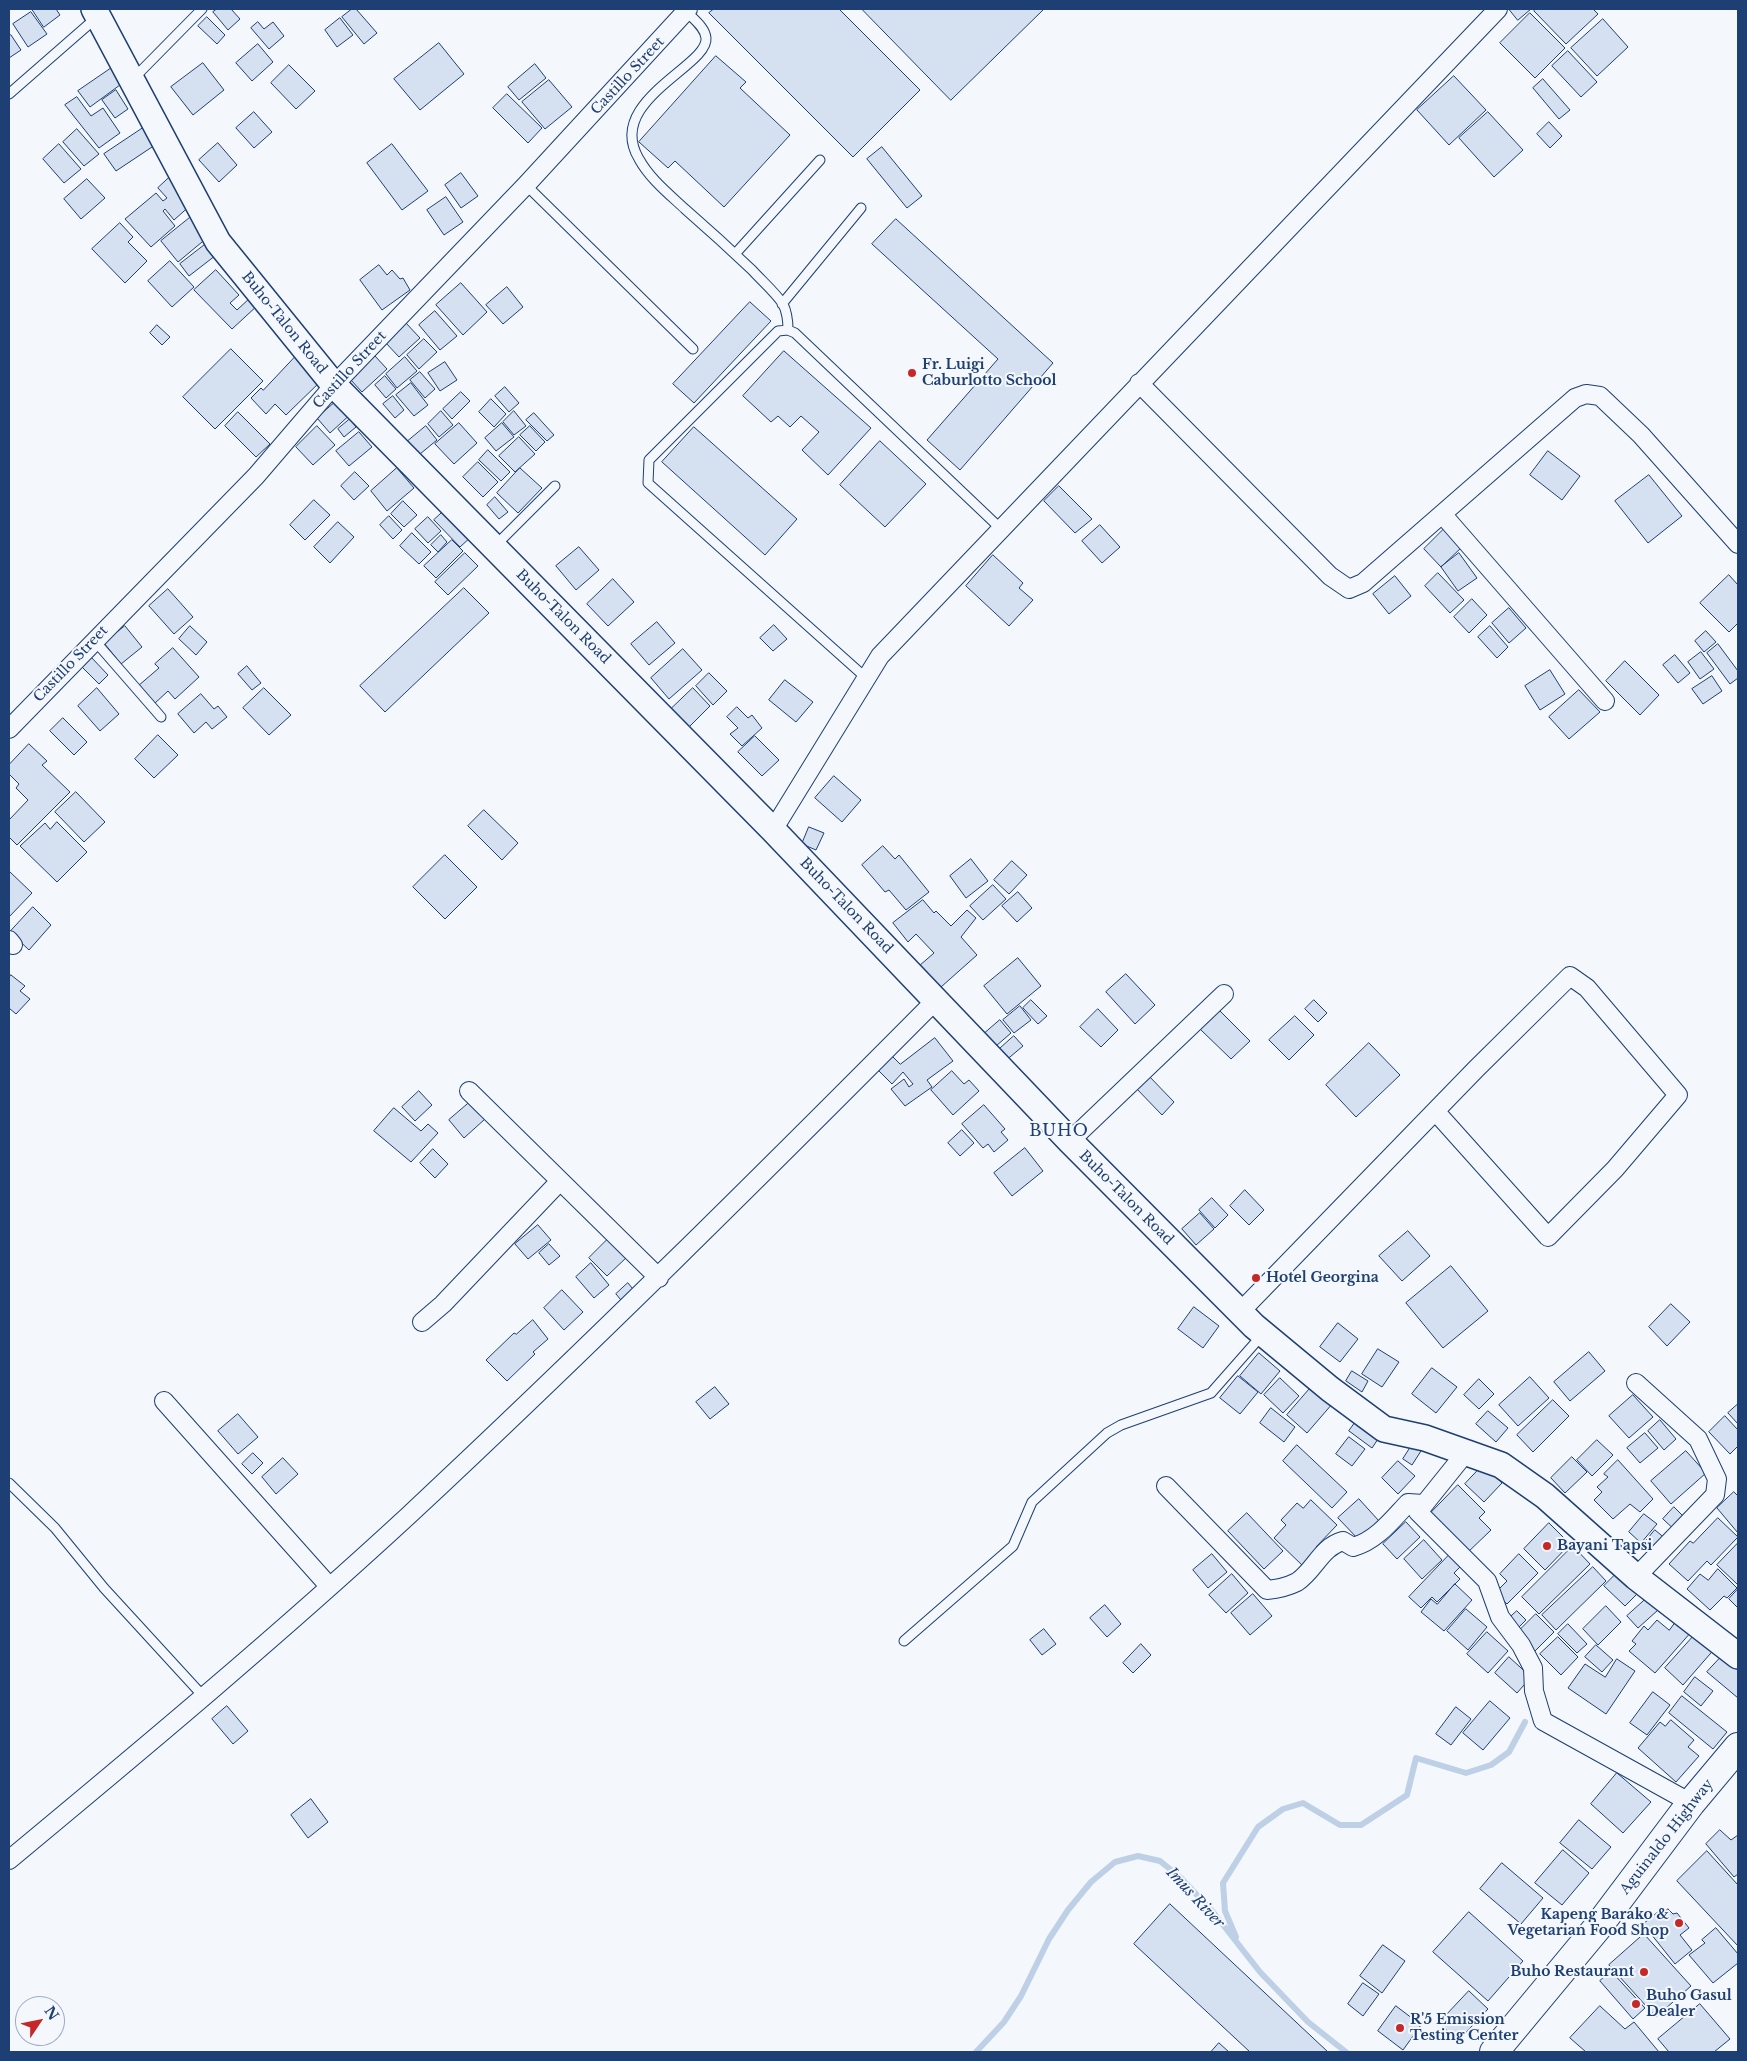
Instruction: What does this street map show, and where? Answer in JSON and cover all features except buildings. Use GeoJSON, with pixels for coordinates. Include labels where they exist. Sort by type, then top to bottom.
{"type":"FeatureCollection","features":[{"type":"Feature","properties":{"kind":"main road","name":"Aguinaldo Highway"},"geometry":{"type":"LineString","coordinates":[[1494,2052],[1597,1928],[1691,1803],[1738,1746]]}},
{"type":"Feature","properties":{"kind":"main road","name":"Aguinaldo Highway"},"geometry":{"type":"LineString","coordinates":[[1597,1928],[1705,1815],[1738,1776]]}},
{"type":"Feature","properties":{"kind":"street"},"geometry":{"type":"LineString","coordinates":[[773,830],[865,677],[880,656],[1498,9]]}},
{"type":"Feature","properties":{"kind":"street","name":"Castillo Street"},"geometry":{"type":"LineString","coordinates":[[9,729],[256,476],[334,385],[526,185],[687,10]]}},
{"type":"Feature","properties":{"kind":"street","name":"Buho-Talon Road"},"geometry":{"type":"LineString","coordinates":[[96,12],[218,242],[334,385],[773,830],[1070,1141],[1240,1312],[1263,1334],[1330,1390],[1384,1429],[1425,1438],[1467,1451],[1501,1465],[1545,1496],[1636,1577],[1738,1656]]}},
{"type":"Feature","properties":{"kind":"street"},"geometry":{"type":"LineString","coordinates":[[1139,383],[1330,576],[1349,589],[1363,583],[1575,398],[1586,394],[1600,396],[1641,434],[1738,544]]}},
{"type":"Feature","properties":{"kind":"street"},"geometry":{"type":"LineString","coordinates":[[1443,515],[1606,701]]}},
{"type":"Feature","properties":{"kind":"street"},"geometry":{"type":"LineString","coordinates":[[1240,1312],[1436,1112],[1570,976],[1587,988],[1678,1095],[1615,1169],[1548,1237],[1436,1112]]}},
{"type":"Feature","properties":{"kind":"street"},"geometry":{"type":"LineString","coordinates":[[1070,1141],[1224,994]]}},
{"type":"Feature","properties":{"kind":"street"},"geometry":{"type":"LineString","coordinates":[[9,1860],[204,1696],[413,1511],[659,1278],[935,1001]]}},
{"type":"Feature","properties":{"kind":"street"},"geometry":{"type":"LineString","coordinates":[[469,1091],[659,1278]]}},
{"type":"Feature","properties":{"kind":"street"},"geometry":{"type":"LineString","coordinates":[[422,1322],[444,1304],[560,1181]]}},
{"type":"Feature","properties":{"kind":"street"},"geometry":{"type":"LineString","coordinates":[[1636,1383],[1698,1439],[1717,1479],[1715,1495],[1636,1577]]}},
{"type":"Feature","properties":{"kind":"street"},"geometry":{"type":"LineString","coordinates":[[164,1401],[329,1586]]}},
{"type":"Feature","properties":{"kind":"street"},"geometry":{"type":"LineString","coordinates":[[1467,1451],[1418,1512],[1487,1581],[1500,1617],[1521,1644],[1533,1668],[1534,1691],[1543,1721],[1691,1803]]}},
{"type":"Feature","properties":{"kind":"street"},"geometry":{"type":"LineString","coordinates":[[1166,1486],[1267,1590],[1283,1588],[1299,1581],[1332,1544],[1343,1541],[1353,1547],[1364,1544],[1380,1532],[1408,1503],[1424,1504]]}},
{"type":"Feature","properties":{"kind":"lane"},"geometry":{"type":"LineString","coordinates":[[132,80],[202,9]]}},
{"type":"Feature","properties":{"kind":"lane"},"geometry":{"type":"LineString","coordinates":[[687,10],[701,26],[706,36],[706,44],[697,56],[669,78],[642,108],[634,120],[631,136],[638,158],[657,182],[735,254],[782,304],[788,316],[788,330]]}},
{"type":"Feature","properties":{"kind":"lane"},"geometry":{"type":"LineString","coordinates":[[9,94],[96,12]]}},
{"type":"Feature","properties":{"kind":"lane"},"geometry":{"type":"LineString","coordinates":[[735,254],[820,160]]}},
{"type":"Feature","properties":{"kind":"lane"},"geometry":{"type":"LineString","coordinates":[[526,185],[694,349]]}},
{"type":"Feature","properties":{"kind":"lane"},"geometry":{"type":"LineString","coordinates":[[782,304],[861,208]]}},
{"type":"Feature","properties":{"kind":"lane"},"geometry":{"type":"LineString","coordinates":[[865,677],[648,483],[649,460],[778,331],[788,330],[795,332],[1001,530]]}},
{"type":"Feature","properties":{"kind":"lane"},"geometry":{"type":"LineString","coordinates":[[494,547],[555,486]]}},
{"type":"Feature","properties":{"kind":"lane"},"geometry":{"type":"LineString","coordinates":[[94,640],[161,717]]}},
{"type":"Feature","properties":{"kind":"lane"},"geometry":{"type":"LineString","coordinates":[[904,1641],[1013,1546],[1032,1502],[1107,1433],[1121,1425],[1211,1392],[1263,1334]]}},
{"type":"Feature","properties":{"kind":"lane"},"geometry":{"type":"LineString","coordinates":[[9,1483],[55,1528],[104,1588],[204,1696]]}},
{"type":"Feature","properties":{"kind":"waterway"},"geometry":{"type":"LineString","coordinates":[[1236,1937],[1225,1911],[1223,1883],[1258,1827],[1283,1809],[1303,1803],[1340,1825],[1361,1825],[1407,1795],[1416,1758],[1466,1773],[1491,1765],[1509,1752],[1525,1722]]}},
{"type":"Feature","properties":{"kind":"waterway","name":"Imus River"},"geometry":{"type":"LineString","coordinates":[[976,2052],[1004,2022],[1021,1996],[1049,1939],[1068,1910],[1091,1882],[1115,1862],[1138,1856],[1160,1861],[1181,1878],[1213,1912],[1260,1972],[1308,2022],[1346,2052]]}},
{"type":"Feature","properties":{"kind":"place","name":"Fr. Luigi Caburlotto School"},"geometry":{"type":"Point","coordinates":[912,373]}},
{"type":"Feature","properties":{"kind":"place","name":"Hotel Georgina"},"geometry":{"type":"Point","coordinates":[1256,1278]}},
{"type":"Feature","properties":{"kind":"place","name":"Bayani Tapsi"},"geometry":{"type":"Point","coordinates":[1547,1546]}},
{"type":"Feature","properties":{"kind":"place","name":"Kapeng Barako & Vegetarian Food Shop"},"geometry":{"type":"Point","coordinates":[1679,1923]}},
{"type":"Feature","properties":{"kind":"place","name":"Buho Restaurant"},"geometry":{"type":"Point","coordinates":[1644,1972]}},
{"type":"Feature","properties":{"kind":"place","name":"Buho Gasul Dealer"},"geometry":{"type":"Point","coordinates":[1636,2004]}},
{"type":"Feature","properties":{"kind":"place","name":"R'5 Emission Testing Center"},"geometry":{"type":"Point","coordinates":[1400,2028]}},
{"type":"Feature","properties":{"kind":"district","name":"BUHO"},"geometry":{"type":"Point","coordinates":[1059,1131]}}]}
